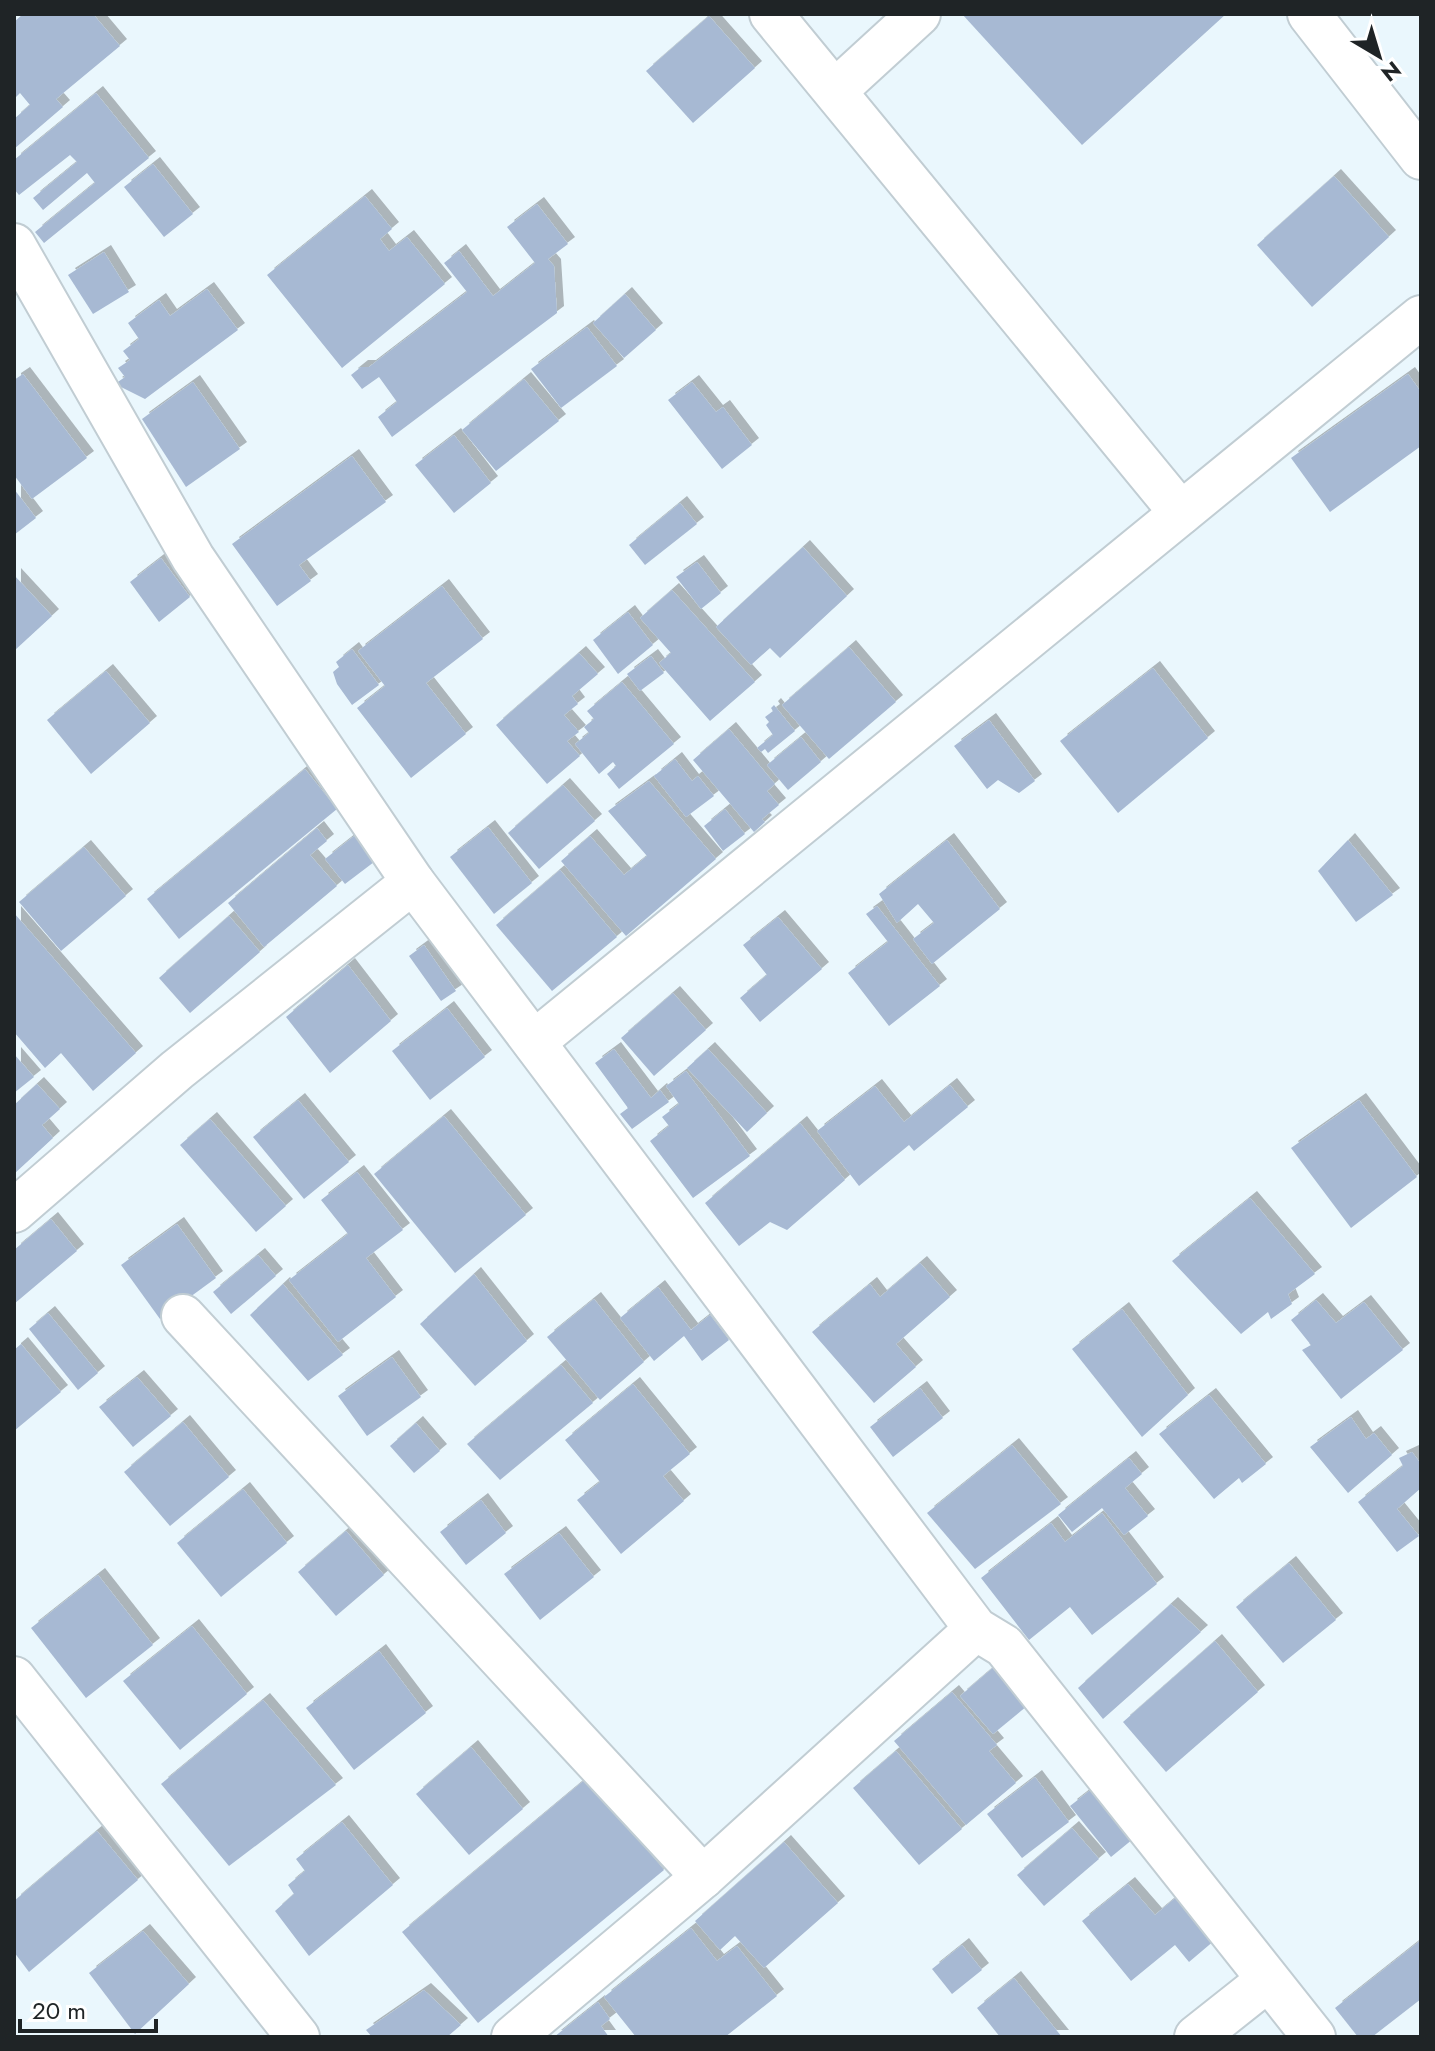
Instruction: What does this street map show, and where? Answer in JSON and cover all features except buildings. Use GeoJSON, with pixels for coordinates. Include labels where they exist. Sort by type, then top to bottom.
{"type":"FeatureCollection","features":[{"type":"Feature","properties":{"kind":"street"},"geometry":{"type":"LineString","coordinates":[[771,14],[1181,513]]}},
{"type":"Feature","properties":{"kind":"street"},"geometry":{"type":"LineString","coordinates":[[835,91],[919,14]]}},
{"type":"Feature","properties":{"kind":"street"},"geometry":{"type":"LineString","coordinates":[[1309,14],[1421,158]]}},
{"type":"Feature","properties":{"kind":"street"},"geometry":{"type":"LineString","coordinates":[[14,245],[193,558],[413,882],[976,1629],[1004,1646],[1314,2037]]}},
{"type":"Feature","properties":{"kind":"street"},"geometry":{"type":"LineString","coordinates":[[534,1042],[1421,317]]}},
{"type":"Feature","properties":{"kind":"street"},"geometry":{"type":"LineString","coordinates":[[14,1211],[177,1070],[413,882]]}},
{"type":"Feature","properties":{"kind":"street"},"geometry":{"type":"LineString","coordinates":[[183,1316],[703,1877]]}},
{"type":"Feature","properties":{"kind":"street"},"geometry":{"type":"LineString","coordinates":[[513,2037],[703,1877],[976,1629]]}},
{"type":"Feature","properties":{"kind":"street"},"geometry":{"type":"LineString","coordinates":[[14,1678],[298,2037]]}},
{"type":"Feature","properties":{"kind":"street"},"geometry":{"type":"LineString","coordinates":[[1196,2037],[1268,1980]]}}]}
